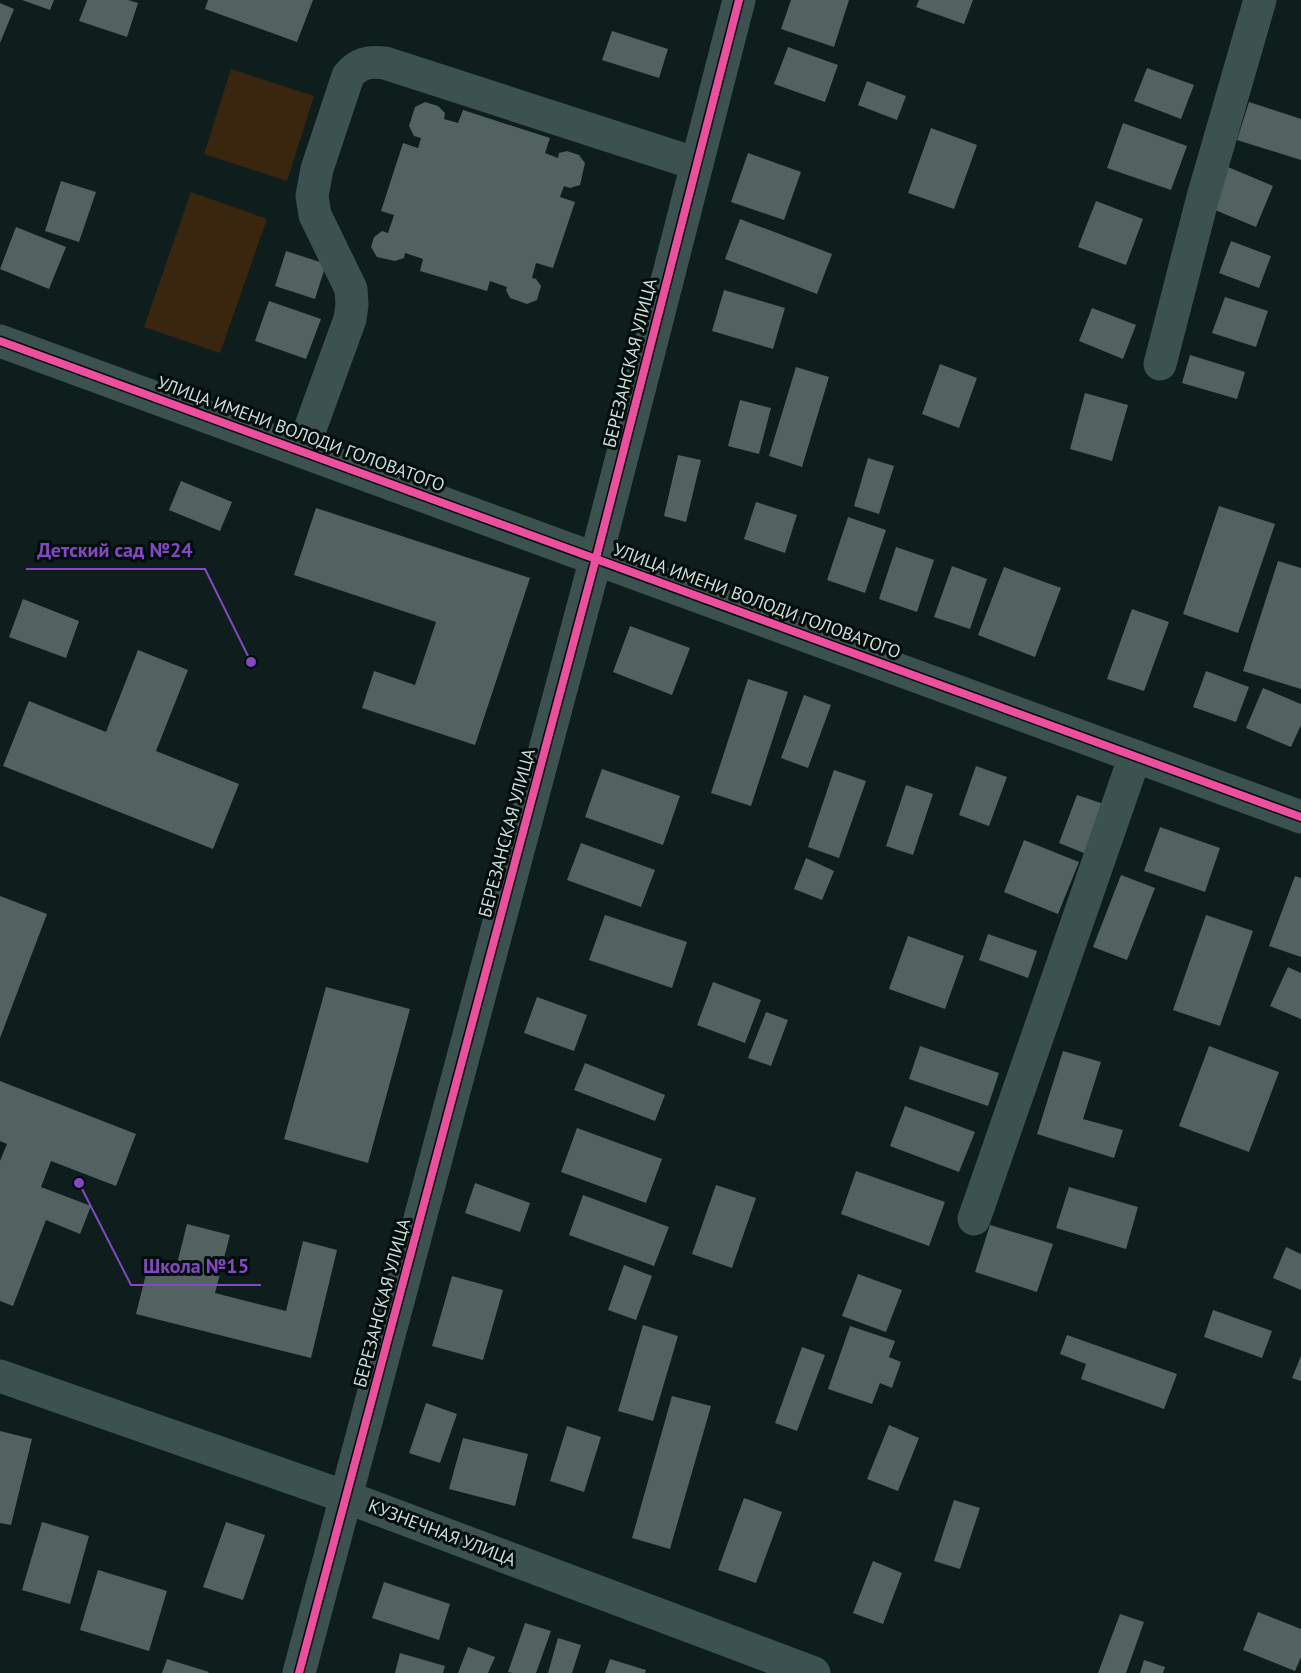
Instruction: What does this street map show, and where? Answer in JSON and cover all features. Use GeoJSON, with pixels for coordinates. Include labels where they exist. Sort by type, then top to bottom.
{"type":"FeatureCollection","features":[{"type":"Feature","properties":{"kind":"street","name":"БЕРЕЗАНСКАЯ УЛИЦА"},"geometry":{"type":"LineString","coordinates":[[299,1673],[596,558],[739,0]]}},
{"type":"Feature","properties":{"kind":"street"},"geometry":{"type":"LineString","coordinates":[[1160,364],[1203,197],[1260,0]]}},
{"type":"Feature","properties":{"kind":"street"},"geometry":{"type":"LineString","coordinates":[[302,451],[350,320],[352,305],[351,289],[315,215],[312,196],[320,159],[348,76],[362,63],[385,63],[697,164]]}},
{"type":"Feature","properties":{"kind":"street","name":"УЛИЦА ИМЕНИ ВОЛОДИ ГОЛОВАТОГО"},"geometry":{"type":"LineString","coordinates":[[0,341],[1301,818]]}},
{"type":"Feature","properties":{"kind":"street"},"geometry":{"type":"LineString","coordinates":[[974,1219],[1135,756]]}},
{"type":"Feature","properties":{"kind":"street","name":"КУЗНЕЧНАЯ УЛИЦА"},"geometry":{"type":"LineString","coordinates":[[0,1376],[346,1497],[814,1673]]}},
{"type":"Feature","properties":{"kind":"shaded area"},"geometry":{"type":"Polygon","coordinates":[[[231,69],[314,96],[287,181],[204,154],[231,69]]]}},
{"type":"Feature","properties":{"kind":"shaded area"},"geometry":{"type":"Polygon","coordinates":[[[191,192],[267,219],[220,353],[144,327],[191,192]]]}},
{"type":"Feature","properties":{"kind":"building"},"geometry":{"type":"Polygon","coordinates":[[[22,0],[54,0],[50,10],[22,0]]]}},
{"type":"Feature","properties":{"kind":"building"},"geometry":{"type":"Polygon","coordinates":[[[87,0],[128,0],[138,3],[127,37],[79,21],[87,0]]]}},
{"type":"Feature","properties":{"kind":"building"},"geometry":{"type":"Polygon","coordinates":[[[208,0],[313,0],[297,42],[205,9],[208,0]]]}},
{"type":"Feature","properties":{"kind":"building"},"geometry":{"type":"Polygon","coordinates":[[[791,0],[849,0],[834,47],[781,29],[791,0]]]}},
{"type":"Feature","properties":{"kind":"building"},"geometry":{"type":"Polygon","coordinates":[[[919,0],[973,0],[964,24],[916,7],[919,0]]]}},
{"type":"Feature","properties":{"kind":"building"},"geometry":{"type":"Polygon","coordinates":[[[0,3],[14,9],[0,43],[0,3]]]}},
{"type":"Feature","properties":{"kind":"building"},"geometry":{"type":"Polygon","coordinates":[[[612,31],[668,49],[659,78],[602,60],[612,31]]]}},
{"type":"Feature","properties":{"kind":"building"},"geometry":{"type":"Polygon","coordinates":[[[788,47],[838,65],[825,102],[774,84],[788,47]]]}},
{"type":"Feature","properties":{"kind":"building"},"geometry":{"type":"Polygon","coordinates":[[[1147,68],[1194,85],[1181,119],[1134,101],[1147,68]]]}},
{"type":"Feature","properties":{"kind":"building"},"geometry":{"type":"Polygon","coordinates":[[[867,81],[906,96],[897,120],[858,105],[867,81]]]}},
{"type":"Feature","properties":{"kind":"building"},"geometry":{"type":"Polygon","coordinates":[[[425,102],[438,106],[445,113],[444,119],[458,123],[463,110],[550,138],[545,153],[558,158],[559,153],[567,151],[579,155],[585,163],[580,185],[570,188],[564,186],[560,197],[575,202],[553,268],[536,263],[532,278],[536,279],[541,286],[537,300],[527,304],[510,298],[507,287],[490,281],[487,291],[420,271],[423,259],[405,253],[404,258],[395,261],[377,257],[371,247],[374,237],[382,231],[388,233],[394,215],[381,211],[403,143],[418,148],[421,138],[414,136],[409,126],[415,107],[425,102]]]}},
{"type":"Feature","properties":{"kind":"building"},"geometry":{"type":"Polygon","coordinates":[[[1249,102],[1301,119],[1301,160],[1237,140],[1249,102]]]}},
{"type":"Feature","properties":{"kind":"building"},"geometry":{"type":"Polygon","coordinates":[[[1123,123],[1187,146],[1171,190],[1107,168],[1123,123]]]}},
{"type":"Feature","properties":{"kind":"building"},"geometry":{"type":"Polygon","coordinates":[[[931,128],[977,145],[954,209],[908,193],[931,128]]]}},
{"type":"Feature","properties":{"kind":"building"},"geometry":{"type":"Polygon","coordinates":[[[748,153],[801,172],[784,220],[731,202],[748,153]]]}},
{"type":"Feature","properties":{"kind":"building"},"geometry":{"type":"Polygon","coordinates":[[[1228,167],[1273,186],[1256,227],[1210,208],[1228,167]]]}},
{"type":"Feature","properties":{"kind":"building"},"geometry":{"type":"Polygon","coordinates":[[[61,181],[96,192],[79,242],[45,231],[61,181]]]}},
{"type":"Feature","properties":{"kind":"building"},"geometry":{"type":"Polygon","coordinates":[[[1096,201],[1143,219],[1126,265],[1078,247],[1096,201]]]}},
{"type":"Feature","properties":{"kind":"building"},"geometry":{"type":"Polygon","coordinates":[[[740,219],[832,254],[817,294],[725,259],[740,219]]]}},
{"type":"Feature","properties":{"kind":"building"},"geometry":{"type":"Polygon","coordinates":[[[16,227],[66,247],[49,289],[0,269],[16,227]]]}},
{"type":"Feature","properties":{"kind":"building"},"geometry":{"type":"Polygon","coordinates":[[[1231,241],[1271,256],[1259,288],[1219,273],[1231,241]]]}},
{"type":"Feature","properties":{"kind":"building"},"geometry":{"type":"Polygon","coordinates":[[[286,251],[326,264],[315,299],[275,286],[286,251]]]}},
{"type":"Feature","properties":{"kind":"building"},"geometry":{"type":"Polygon","coordinates":[[[724,290],[785,308],[773,349],[712,331],[724,290]]]}},
{"type":"Feature","properties":{"kind":"building"},"geometry":{"type":"Polygon","coordinates":[[[1225,297],[1268,311],[1256,347],[1212,333],[1225,297]]]}},
{"type":"Feature","properties":{"kind":"building"},"geometry":{"type":"Polygon","coordinates":[[[269,301],[321,319],[306,359],[255,341],[269,301]]]}},
{"type":"Feature","properties":{"kind":"building"},"geometry":{"type":"Polygon","coordinates":[[[1092,308],[1136,325],[1123,359],[1079,341],[1092,308]]]}},
{"type":"Feature","properties":{"kind":"building"},"geometry":{"type":"Polygon","coordinates":[[[1190,355],[1245,372],[1237,399],[1182,383],[1190,355]]]}},
{"type":"Feature","properties":{"kind":"building"},"geometry":{"type":"Polygon","coordinates":[[[940,364],[977,378],[959,428],[922,414],[940,364]]]}},
{"type":"Feature","properties":{"kind":"building"},"geometry":{"type":"Polygon","coordinates":[[[796,367],[829,377],[802,467],[769,456],[796,367]]]}},
{"type":"Feature","properties":{"kind":"building"},"geometry":{"type":"Polygon","coordinates":[[[1085,393],[1128,405],[1112,461],[1070,449],[1085,393]]]}},
{"type":"Feature","properties":{"kind":"building"},"geometry":{"type":"Polygon","coordinates":[[[740,400],[771,408],[759,454],[728,446],[740,400]]]}},
{"type":"Feature","properties":{"kind":"building"},"geometry":{"type":"Polygon","coordinates":[[[678,455],[701,460],[686,522],[664,516],[678,455]]]}},
{"type":"Feature","properties":{"kind":"building"},"geometry":{"type":"Polygon","coordinates":[[[868,458],[894,466],[879,514],[854,506],[868,458]]]}},
{"type":"Feature","properties":{"kind":"building"},"geometry":{"type":"Polygon","coordinates":[[[181,481],[232,502],[220,531],[169,510],[181,481]]]}},
{"type":"Feature","properties":{"kind":"building"},"geometry":{"type":"Polygon","coordinates":[[[756,502],[797,515],[785,553],[744,539],[756,502]]]}},
{"type":"Feature","properties":{"kind":"building"},"geometry":{"type":"Polygon","coordinates":[[[1219,506],[1275,524],[1238,633],[1183,614],[1219,506]]]}},
{"type":"Feature","properties":{"kind":"building"},"geometry":{"type":"Polygon","coordinates":[[[316,508],[530,578],[475,745],[362,708],[374,671],[415,685],[436,622],[294,575],[316,508]]]}},
{"type":"Feature","properties":{"kind":"building"},"geometry":{"type":"Polygon","coordinates":[[[848,517],[886,530],[865,593],[827,580],[848,517]]]}},
{"type":"Feature","properties":{"kind":"building"},"geometry":{"type":"Polygon","coordinates":[[[896,547],[934,560],[917,612],[879,599],[896,547]]]}},
{"type":"Feature","properties":{"kind":"building"},"geometry":{"type":"Polygon","coordinates":[[[1278,561],[1301,568],[1301,689],[1243,671],[1278,561]]]}},
{"type":"Feature","properties":{"kind":"building"},"geometry":{"type":"Polygon","coordinates":[[[952,566],[987,579],[970,629],[934,617],[952,566]]]}},
{"type":"Feature","properties":{"kind":"building"},"geometry":{"type":"Polygon","coordinates":[[[1004,567],[1061,588],[1035,657],[978,635],[1004,567]]]}},
{"type":"Feature","properties":{"kind":"building"},"geometry":{"type":"Polygon","coordinates":[[[23,599],[79,621],[66,658],[9,637],[23,599]]]}},
{"type":"Feature","properties":{"kind":"building"},"geometry":{"type":"Polygon","coordinates":[[[1132,609],[1169,622],[1144,691],[1107,679],[1132,609]]]}},
{"type":"Feature","properties":{"kind":"building"},"geometry":{"type":"Polygon","coordinates":[[[630,626],[690,648],[672,695],[613,672],[630,626]]]}},
{"type":"Feature","properties":{"kind":"building"},"geometry":{"type":"Polygon","coordinates":[[[138,650],[188,670],[156,751],[239,784],[213,849],[3,766],[29,701],[106,732],[138,650]]]}},
{"type":"Feature","properties":{"kind":"building"},"geometry":{"type":"Polygon","coordinates":[[[1206,671],[1249,687],[1236,722],[1193,707],[1206,671]]]}},
{"type":"Feature","properties":{"kind":"building"},"geometry":{"type":"Polygon","coordinates":[[[748,679],[788,692],[751,806],[711,793],[748,679]]]}},
{"type":"Feature","properties":{"kind":"building"},"geometry":{"type":"Polygon","coordinates":[[[1263,688],[1301,704],[1301,725],[1291,747],[1246,728],[1263,688]]]}},
{"type":"Feature","properties":{"kind":"building"},"geometry":{"type":"Polygon","coordinates":[[[804,695],[831,705],[808,768],[781,758],[804,695]]]}},
{"type":"Feature","properties":{"kind":"building"},"geometry":{"type":"Polygon","coordinates":[[[976,766],[1007,777],[989,826],[959,815],[976,766]]]}},
{"type":"Feature","properties":{"kind":"building"},"geometry":{"type":"Polygon","coordinates":[[[602,769],[680,796],[663,845],[585,817],[602,769]]]}},
{"type":"Feature","properties":{"kind":"building"},"geometry":{"type":"Polygon","coordinates":[[[834,770],[866,781],[839,858],[808,847],[834,770]]]}},
{"type":"Feature","properties":{"kind":"building"},"geometry":{"type":"Polygon","coordinates":[[[906,785],[933,794],[913,855],[886,846],[906,785]]]}},
{"type":"Feature","properties":{"kind":"building"},"geometry":{"type":"Polygon","coordinates":[[[1077,795],[1107,805],[1089,855],[1059,843],[1077,795]]]}},
{"type":"Feature","properties":{"kind":"building"},"geometry":{"type":"Polygon","coordinates":[[[1160,827],[1220,848],[1205,892],[1144,871],[1160,827]]]}},
{"type":"Feature","properties":{"kind":"building"},"geometry":{"type":"Polygon","coordinates":[[[1024,840],[1079,862],[1058,914],[1004,892],[1024,840]]]}},
{"type":"Feature","properties":{"kind":"building"},"geometry":{"type":"Polygon","coordinates":[[[581,843],[655,870],[641,907],[567,880],[581,843]]]}},
{"type":"Feature","properties":{"kind":"building"},"geometry":{"type":"Polygon","coordinates":[[[806,858],[834,871],[822,900],[794,889],[806,858]]]}},
{"type":"Feature","properties":{"kind":"building"},"geometry":{"type":"Polygon","coordinates":[[[1121,875],[1155,888],[1127,960],[1093,947],[1121,875]]]}},
{"type":"Feature","properties":{"kind":"building"},"geometry":{"type":"Polygon","coordinates":[[[1295,876],[1301,878],[1301,957],[1269,946],[1295,876]]]}},
{"type":"Feature","properties":{"kind":"building"},"geometry":{"type":"Polygon","coordinates":[[[0,896],[47,914],[0,1038],[0,896]]]}},
{"type":"Feature","properties":{"kind":"building"},"geometry":{"type":"Polygon","coordinates":[[[605,915],[687,942],[672,988],[589,960],[605,915]]]}},
{"type":"Feature","properties":{"kind":"building"},"geometry":{"type":"Polygon","coordinates":[[[1206,915],[1253,931],[1220,1026],[1173,1010],[1206,915]]]}},
{"type":"Feature","properties":{"kind":"building"},"geometry":{"type":"Polygon","coordinates":[[[988,934],[1037,951],[1028,978],[979,960],[988,934]]]}},
{"type":"Feature","properties":{"kind":"building"},"geometry":{"type":"Polygon","coordinates":[[[908,936],[964,956],[945,1009],[889,989],[908,936]]]}},
{"type":"Feature","properties":{"kind":"building"},"geometry":{"type":"Polygon","coordinates":[[[1288,967],[1301,973],[1301,1019],[1270,1006],[1288,967]]]}},
{"type":"Feature","properties":{"kind":"building"},"geometry":{"type":"Polygon","coordinates":[[[713,982],[761,1000],[745,1043],[697,1025],[713,982]]]}},
{"type":"Feature","properties":{"kind":"building"},"geometry":{"type":"Polygon","coordinates":[[[326,987],[410,1009],[368,1163],[284,1139],[326,987]]]}},
{"type":"Feature","properties":{"kind":"building"},"geometry":{"type":"Polygon","coordinates":[[[537,997],[587,1015],[574,1051],[524,1033],[537,997]]]}},
{"type":"Feature","properties":{"kind":"building"},"geometry":{"type":"Polygon","coordinates":[[[766,1012],[788,1020],[771,1066],[748,1058],[766,1012]]]}},
{"type":"Feature","properties":{"kind":"building"},"geometry":{"type":"Polygon","coordinates":[[[920,1046],[999,1073],[988,1106],[909,1079],[920,1046]]]}},
{"type":"Feature","properties":{"kind":"building"},"geometry":{"type":"Polygon","coordinates":[[[1209,1046],[1279,1072],[1249,1152],[1179,1126],[1209,1046]]]}},
{"type":"Feature","properties":{"kind":"building"},"geometry":{"type":"Polygon","coordinates":[[[1063,1051],[1101,1062],[1083,1119],[1123,1130],[1114,1158],[1037,1134],[1063,1051]]]}},
{"type":"Feature","properties":{"kind":"building"},"geometry":{"type":"Polygon","coordinates":[[[585,1063],[665,1095],[655,1121],[574,1090],[585,1063]]]}},
{"type":"Feature","properties":{"kind":"building"},"geometry":{"type":"Polygon","coordinates":[[[0,1081],[136,1134],[116,1186],[51,1161],[41,1187],[91,1206],[80,1234],[46,1220],[13,1306],[0,1301],[0,1161],[7,1144],[0,1141],[0,1081]]]}},
{"type":"Feature","properties":{"kind":"building"},"geometry":{"type":"Polygon","coordinates":[[[905,1106],[975,1132],[959,1172],[890,1146],[905,1106]]]}},
{"type":"Feature","properties":{"kind":"building"},"geometry":{"type":"Polygon","coordinates":[[[577,1128],[662,1159],[646,1203],[561,1172],[577,1128]]]}},
{"type":"Feature","properties":{"kind":"building"},"geometry":{"type":"Polygon","coordinates":[[[856,1171],[945,1202],[929,1246],[841,1214],[856,1171]]]}},
{"type":"Feature","properties":{"kind":"building"},"geometry":{"type":"Polygon","coordinates":[[[475,1183],[530,1203],[520,1232],[465,1213],[475,1183]]]}},
{"type":"Feature","properties":{"kind":"building"},"geometry":{"type":"Polygon","coordinates":[[[716,1185],[756,1198],[732,1268],[692,1254],[716,1185]]]}},
{"type":"Feature","properties":{"kind":"building"},"geometry":{"type":"Polygon","coordinates":[[[1069,1187],[1138,1207],[1126,1249],[1056,1228],[1069,1187]]]}},
{"type":"Feature","properties":{"kind":"building"},"geometry":{"type":"Polygon","coordinates":[[[583,1195],[669,1227],[654,1266],[569,1235],[583,1195]]]}},
{"type":"Feature","properties":{"kind":"building"},"geometry":{"type":"Polygon","coordinates":[[[187,1224],[230,1235],[215,1293],[286,1311],[303,1241],[337,1250],[311,1358],[136,1314],[148,1266],[175,1272],[187,1224]]]}},
{"type":"Feature","properties":{"kind":"building"},"geometry":{"type":"Polygon","coordinates":[[[990,1225],[1053,1244],[1037,1292],[975,1272],[990,1225]]]}},
{"type":"Feature","properties":{"kind":"building"},"geometry":{"type":"Polygon","coordinates":[[[1286,1247],[1301,1254],[1301,1290],[1273,1278],[1286,1247]]]}},
{"type":"Feature","properties":{"kind":"building"},"geometry":{"type":"Polygon","coordinates":[[[624,1265],[652,1276],[636,1320],[608,1310],[624,1265]]]}},
{"type":"Feature","properties":{"kind":"building"},"geometry":{"type":"Polygon","coordinates":[[[858,1274],[902,1290],[886,1332],[842,1316],[858,1274]]]}},
{"type":"Feature","properties":{"kind":"building"},"geometry":{"type":"Polygon","coordinates":[[[452,1276],[503,1290],[483,1360],[432,1346],[452,1276]]]}},
{"type":"Feature","properties":{"kind":"building"},"geometry":{"type":"Polygon","coordinates":[[[1213,1310],[1272,1331],[1262,1358],[1204,1337],[1213,1310]]]}},
{"type":"Feature","properties":{"kind":"building"},"geometry":{"type":"Polygon","coordinates":[[[643,1325],[678,1336],[653,1421],[618,1411],[643,1325]]]}},
{"type":"Feature","properties":{"kind":"building"},"geometry":{"type":"Polygon","coordinates":[[[850,1326],[895,1341],[889,1357],[901,1362],[892,1388],[880,1383],[872,1404],[828,1389],[850,1326]]]}},
{"type":"Feature","properties":{"kind":"building"},"geometry":{"type":"Polygon","coordinates":[[[1067,1335],[1177,1374],[1164,1409],[1081,1379],[1086,1364],[1060,1354],[1067,1335]]]}},
{"type":"Feature","properties":{"kind":"building"},"geometry":{"type":"Polygon","coordinates":[[[802,1347],[825,1355],[797,1431],[775,1423],[802,1347]]]}},
{"type":"Feature","properties":{"kind":"building"},"geometry":{"type":"Polygon","coordinates":[[[1301,1356],[1301,1381],[1292,1378],[1301,1356]]]}},
{"type":"Feature","properties":{"kind":"building"},"geometry":{"type":"Polygon","coordinates":[[[672,1396],[711,1406],[670,1549],[632,1538],[672,1396]]]}},
{"type":"Feature","properties":{"kind":"building"},"geometry":{"type":"Polygon","coordinates":[[[426,1403],[457,1414],[440,1463],[409,1453],[426,1403]]]}},
{"type":"Feature","properties":{"kind":"building"},"geometry":{"type":"Polygon","coordinates":[[[889,1425],[919,1438],[898,1491],[867,1479],[889,1425]]]}},
{"type":"Feature","properties":{"kind":"building"},"geometry":{"type":"Polygon","coordinates":[[[567,1426],[601,1437],[584,1492],[550,1481],[567,1426]]]}},
{"type":"Feature","properties":{"kind":"building"},"geometry":{"type":"Polygon","coordinates":[[[0,1431],[32,1439],[11,1525],[0,1523],[0,1431]]]}},
{"type":"Feature","properties":{"kind":"building"},"geometry":{"type":"Polygon","coordinates":[[[463,1438],[528,1454],[515,1506],[449,1489],[463,1438]]]}},
{"type":"Feature","properties":{"kind":"building"},"geometry":{"type":"Polygon","coordinates":[[[744,1498],[782,1512],[756,1583],[718,1570],[744,1498]]]}},
{"type":"Feature","properties":{"kind":"building"},"geometry":{"type":"Polygon","coordinates":[[[954,1500],[980,1508],[960,1569],[934,1561],[954,1500]]]}},
{"type":"Feature","properties":{"kind":"building"},"geometry":{"type":"Polygon","coordinates":[[[42,1522],[89,1536],[70,1604],[22,1590],[42,1522]]]}},
{"type":"Feature","properties":{"kind":"building"},"geometry":{"type":"Polygon","coordinates":[[[226,1522],[265,1535],[243,1600],[203,1587],[226,1522]]]}},
{"type":"Feature","properties":{"kind":"building"},"geometry":{"type":"Polygon","coordinates":[[[873,1561],[902,1573],[883,1624],[853,1613],[873,1561]]]}},
{"type":"Feature","properties":{"kind":"building"},"geometry":{"type":"Polygon","coordinates":[[[98,1570],[167,1591],[149,1651],[80,1630],[98,1570]]]}},
{"type":"Feature","properties":{"kind":"building"},"geometry":{"type":"Polygon","coordinates":[[[384,1582],[450,1604],[439,1640],[372,1618],[384,1582]]]}},
{"type":"Feature","properties":{"kind":"building"},"geometry":{"type":"Polygon","coordinates":[[[1258,1612],[1301,1629],[1301,1657],[1295,1671],[1243,1650],[1258,1612]]]}},
{"type":"Feature","properties":{"kind":"building"},"geometry":{"type":"Polygon","coordinates":[[[1120,1614],[1144,1622],[1126,1673],[1098,1673],[1120,1614]]]}},
{"type":"Feature","properties":{"kind":"building"},"geometry":{"type":"Polygon","coordinates":[[[525,1623],[551,1631],[536,1673],[508,1672],[525,1623]]]}},
{"type":"Feature","properties":{"kind":"building"},"geometry":{"type":"Polygon","coordinates":[[[558,1638],[581,1645],[572,1673],[548,1673],[558,1638]]]}},
{"type":"Feature","properties":{"kind":"building"},"geometry":{"type":"Polygon","coordinates":[[[468,1647],[495,1657],[488,1673],[458,1673],[468,1647]]]}},
{"type":"Feature","properties":{"kind":"building"},"geometry":{"type":"Polygon","coordinates":[[[400,1653],[445,1666],[443,1673],[395,1673],[400,1653]]]}},
{"type":"Feature","properties":{"kind":"building"},"geometry":{"type":"Polygon","coordinates":[[[167,1659],[209,1672],[162,1673],[167,1659]]]}},
{"type":"Feature","properties":{"kind":"building"},"geometry":{"type":"Polygon","coordinates":[[[610,1659],[646,1670],[645,1673],[605,1673],[610,1659]]]}},
{"type":"Feature","properties":{"kind":"building"},"geometry":{"type":"Polygon","coordinates":[[[1144,1660],[1165,1667],[1163,1673],[1140,1673],[1144,1660]]]}},
{"type":"Feature","properties":{"kind":"cycle path"},"geometry":{"type":"LineString","coordinates":[[299,1673],[596,558],[739,0]]}},
{"type":"Feature","properties":{"kind":"cycle path"},"geometry":{"type":"LineString","coordinates":[[0,341],[1301,817]]}},
{"type":"Feature","properties":{"kind":"place","name":"Детский сад №24"},"geometry":{"type":"Point","coordinates":[251,662]}},
{"type":"Feature","properties":{"kind":"place","name":"Школа №15"},"geometry":{"type":"Point","coordinates":[79,1183]}}]}
